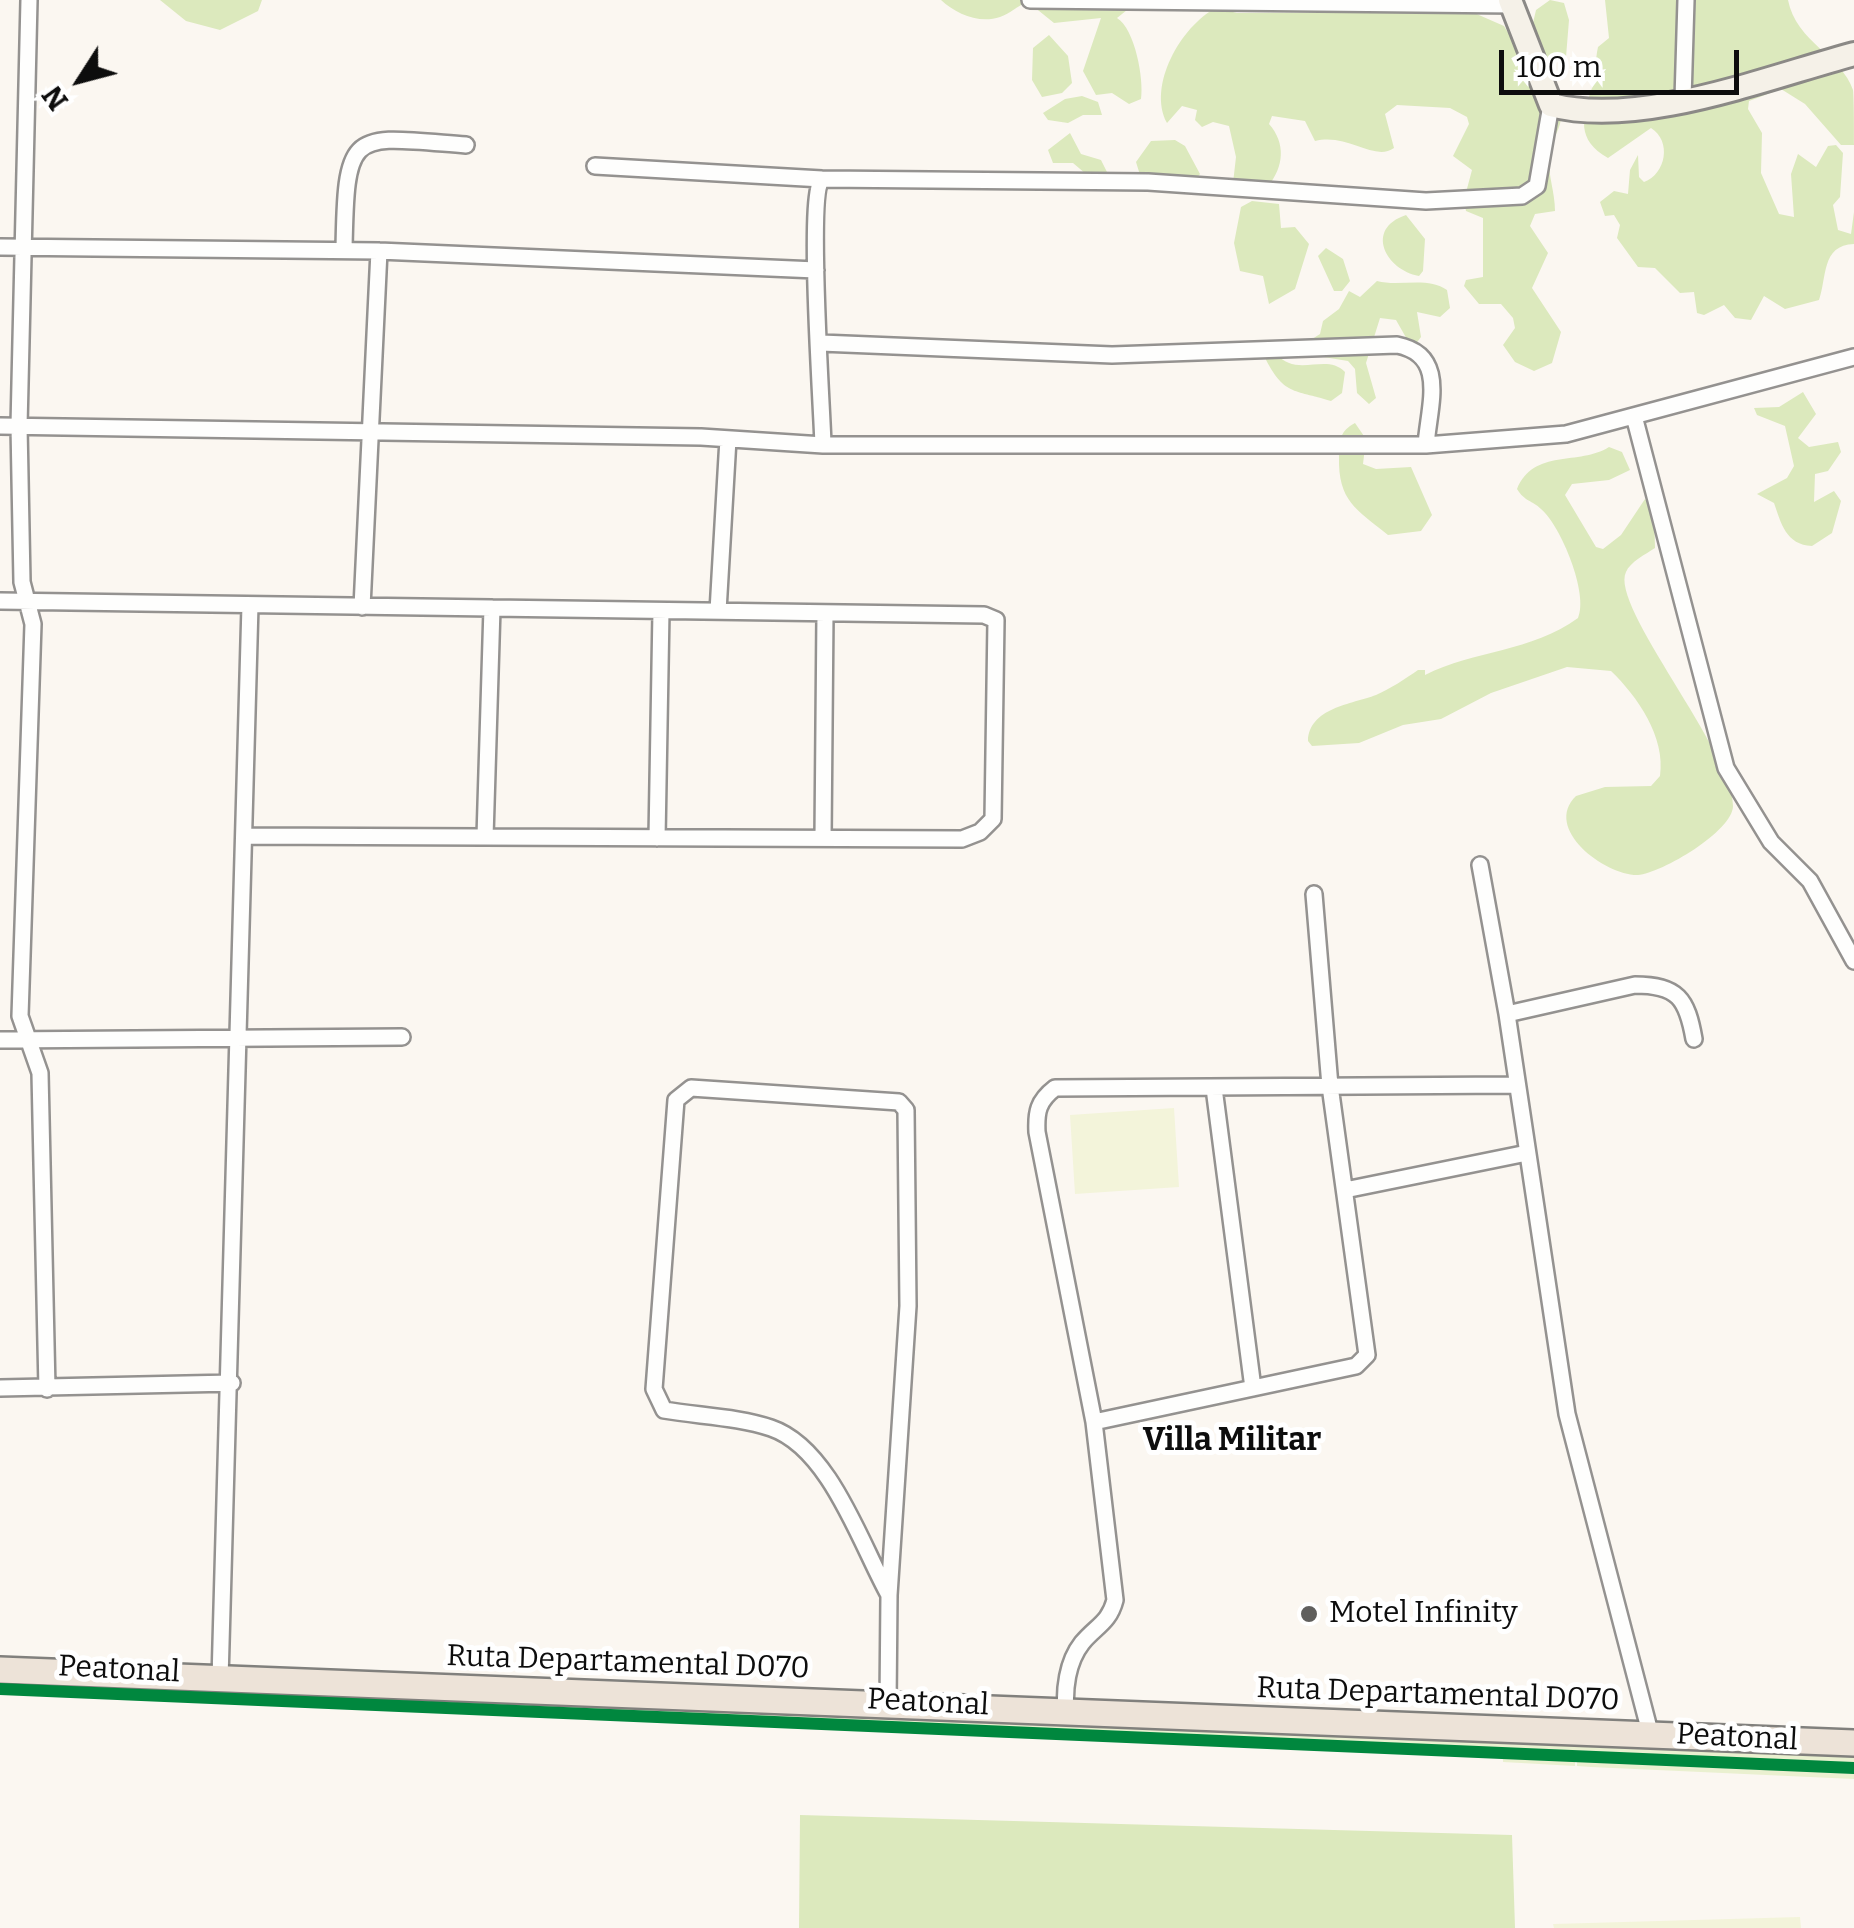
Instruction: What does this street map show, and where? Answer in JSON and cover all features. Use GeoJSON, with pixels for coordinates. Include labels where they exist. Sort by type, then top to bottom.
{"type":"FeatureCollection","features":[{"type":"Feature","properties":{"kind":"main road","name":"Ruta Departamental D070"},"geometry":{"type":"LineString","coordinates":[[0,1670],[1854,1743]]}},
{"type":"Feature","properties":{"kind":"street"},"geometry":{"type":"LineString","coordinates":[[29,0],[19,426],[22,582],[33,624],[20,1016],[40,1073],[47,1389]]}},
{"type":"Feature","properties":{"kind":"street"},"geometry":{"type":"LineString","coordinates":[[595,166],[822,180],[1148,182],[1426,201],[1522,196],[1537,186],[1551,105],[1533,68],[1512,2],[1030,0]]}},
{"type":"Feature","properties":{"kind":"street"},"geometry":{"type":"LineString","coordinates":[[1683,99],[1686,0]]}},
{"type":"Feature","properties":{"kind":"street"},"geometry":{"type":"LineString","coordinates":[[1551,105],[1586,114],[1644,110],[1854,54]]}},
{"type":"Feature","properties":{"kind":"street"},"geometry":{"type":"LineString","coordinates":[[344,250],[351,163],[360,146],[379,138],[466,146]]}},
{"type":"Feature","properties":{"kind":"street"},"geometry":{"type":"LineString","coordinates":[[822,180],[816,192],[816,270],[823,445]]}},
{"type":"Feature","properties":{"kind":"street"},"geometry":{"type":"LineString","coordinates":[[0,248],[344,250],[816,270]]}},
{"type":"Feature","properties":{"kind":"street"},"geometry":{"type":"LineString","coordinates":[[362,606],[378,251]]}},
{"type":"Feature","properties":{"kind":"street"},"geometry":{"type":"LineString","coordinates":[[821,342],[1112,355],[1415,348],[1426,358],[1432,373],[1426,444]]}},
{"type":"Feature","properties":{"kind":"street"},"geometry":{"type":"LineString","coordinates":[[0,426],[728,439],[823,445],[1426,444],[1566,434],[1854,357]]}},
{"type":"Feature","properties":{"kind":"street"},"geometry":{"type":"LineString","coordinates":[[1634,416],[1726,768],[1770,842],[1810,881],[1854,961]]}},
{"type":"Feature","properties":{"kind":"street"},"geometry":{"type":"LineString","coordinates":[[718,612],[728,439]]}},
{"type":"Feature","properties":{"kind":"street"},"geometry":{"type":"LineString","coordinates":[[0,601],[984,615],[996,620],[994,819],[980,832],[962,839],[244,836]]}},
{"type":"Feature","properties":{"kind":"street"},"geometry":{"type":"LineString","coordinates":[[220,1679],[232,1383],[250,604]]}},
{"type":"Feature","properties":{"kind":"street"},"geometry":{"type":"LineString","coordinates":[[485,837],[492,608]]}},
{"type":"Feature","properties":{"kind":"street"},"geometry":{"type":"LineString","coordinates":[[657,838],[661,611]]}},
{"type":"Feature","properties":{"kind":"street"},"geometry":{"type":"LineString","coordinates":[[823,838],[825,613]]}},
{"type":"Feature","properties":{"kind":"street"},"geometry":{"type":"LineString","coordinates":[[1480,865],[1507,1014],[1514,1086],[1528,1153],[1567,1414],[1651,1736]]}},
{"type":"Feature","properties":{"kind":"street"},"geometry":{"type":"LineString","coordinates":[[1094,1422],[1356,1366],[1367,1355],[1330,1086],[1314,894]]}},
{"type":"Feature","properties":{"kind":"street"},"geometry":{"type":"LineString","coordinates":[[1507,1014],[1635,985],[1656,985],[1671,991],[1688,1007],[1694,1038]]}},
{"type":"Feature","properties":{"kind":"street"},"geometry":{"type":"LineString","coordinates":[[0,1040],[241,1035],[402,1037]]}},
{"type":"Feature","properties":{"kind":"street"},"geometry":{"type":"LineString","coordinates":[[1066,1712],[1067,1677],[1080,1645],[1110,1618],[1115,1600],[1094,1422],[1036,1113],[1043,1098],[1055,1088],[1514,1086]]}},
{"type":"Feature","properties":{"kind":"street"},"geometry":{"type":"LineString","coordinates":[[888,1705],[889,1596],[908,1306],[906,1110],[898,1102],[691,1088],[676,1100],[654,1390],[657,1401],[664,1410],[769,1427],[803,1447],[844,1507],[889,1596]]}},
{"type":"Feature","properties":{"kind":"street"},"geometry":{"type":"LineString","coordinates":[[1214,1088],[1252,1388]]}},
{"type":"Feature","properties":{"kind":"street"},"geometry":{"type":"LineString","coordinates":[[1345,1190],[1528,1153]]}},
{"type":"Feature","properties":{"kind":"street"},"geometry":{"type":"LineString","coordinates":[[0,1388],[232,1383]]}},
{"type":"Feature","properties":{"kind":"green space"},"geometry":{"type":"Polygon","coordinates":[[[160,0],[262,0],[258,11],[220,30],[186,21],[160,0]]]}},
{"type":"Feature","properties":{"kind":"green space"},"geometry":{"type":"Polygon","coordinates":[[[941,0],[1130,0],[1127,10],[1117,18],[1129,32],[1137,55],[1141,99],[1129,104],[1112,93],[1096,95],[1083,71],[1101,18],[1054,23],[1028,2],[1000,17],[976,18],[941,0]]]}},
{"type":"Feature","properties":{"kind":"green space"},"geometry":{"type":"Polygon","coordinates":[[[1550,0],[1564,3],[1569,20],[1566,57],[1557,62],[1547,58],[1533,23],[1536,10],[1550,0]]]}},
{"type":"Feature","properties":{"kind":"green space"},"geometry":{"type":"Polygon","coordinates":[[[1605,0],[1788,0],[1800,27],[1847,78],[1853,90],[1854,145],[1841,145],[1805,104],[1781,89],[1749,101],[1748,109],[1762,133],[1761,173],[1779,214],[1794,217],[1791,174],[1798,154],[1816,167],[1828,146],[1836,145],[1843,153],[1840,197],[1833,205],[1838,230],[1851,234],[1854,212],[1854,244],[1843,246],[1831,256],[1819,300],[1785,309],[1764,296],[1751,320],[1735,318],[1724,305],[1704,315],[1697,313],[1694,292],[1680,293],[1655,268],[1638,267],[1617,238],[1620,225],[1614,215],[1605,216],[1600,202],[1614,191],[1628,194],[1630,170],[1638,155],[1639,177],[1644,182],[1651,178],[1661,165],[1664,149],[1651,128],[1608,158],[1586,136],[1584,118],[1598,47],[1609,38],[1605,0]]]}},
{"type":"Feature","properties":{"kind":"green space"},"geometry":{"type":"Polygon","coordinates":[[[1216,8],[1237,13],[1472,12],[1504,26],[1561,119],[1549,157],[1555,211],[1535,214],[1530,226],[1548,253],[1532,288],[1561,332],[1552,363],[1534,371],[1515,362],[1503,345],[1515,328],[1513,318],[1501,304],[1479,304],[1464,286],[1466,280],[1483,277],[1483,218],[1466,211],[1464,200],[1472,170],[1453,156],[1469,124],[1467,117],[1450,108],[1397,105],[1385,114],[1394,148],[1378,152],[1339,141],[1315,141],[1305,121],[1272,116],[1269,124],[1281,155],[1268,186],[1233,183],[1236,157],[1229,126],[1213,122],[1202,127],[1195,120],[1197,110],[1182,106],[1167,123],[1161,92],[1171,58],[1191,28],[1216,8]]]}},
{"type":"Feature","properties":{"kind":"green space"},"geometry":{"type":"Polygon","coordinates":[[[1049,35],[1068,56],[1072,83],[1062,93],[1042,97],[1032,80],[1033,48],[1049,35]]]}},
{"type":"Feature","properties":{"kind":"green space"},"geometry":{"type":"Polygon","coordinates":[[[1082,96],[1098,102],[1102,115],[1083,115],[1068,123],[1048,120],[1043,113],[1065,99],[1082,96]]]}},
{"type":"Feature","properties":{"kind":"green space"},"geometry":{"type":"Polygon","coordinates":[[[1070,133],[1081,154],[1101,160],[1108,174],[1086,174],[1073,163],[1053,163],[1048,150],[1070,133]]]}},
{"type":"Feature","properties":{"kind":"green space"},"geometry":{"type":"Polygon","coordinates":[[[1175,140],[1185,146],[1200,174],[1188,190],[1177,193],[1140,175],[1136,162],[1151,141],[1175,140]]]}},
{"type":"Feature","properties":{"kind":"green space"},"geometry":{"type":"Polygon","coordinates":[[[1252,201],[1279,204],[1281,228],[1295,227],[1309,244],[1295,289],[1269,304],[1263,276],[1240,271],[1234,243],[1241,207],[1252,201]]]}},
{"type":"Feature","properties":{"kind":"green space"},"geometry":{"type":"Polygon","coordinates":[[[1406,215],[1425,239],[1423,271],[1419,276],[1397,266],[1384,248],[1386,230],[1406,215]]]}},
{"type":"Feature","properties":{"kind":"green space"},"geometry":{"type":"Polygon","coordinates":[[[1326,248],[1343,259],[1350,281],[1342,291],[1334,291],[1318,256],[1326,248]]]}},
{"type":"Feature","properties":{"kind":"green space"},"geometry":{"type":"Polygon","coordinates":[[[1377,281],[1439,286],[1447,290],[1450,308],[1440,317],[1417,312],[1421,337],[1415,345],[1408,341],[1396,320],[1380,318],[1366,363],[1376,398],[1369,404],[1357,393],[1355,369],[1348,361],[1311,355],[1306,343],[1320,334],[1323,321],[1339,309],[1349,291],[1360,297],[1377,281]]]}},
{"type":"Feature","properties":{"kind":"green space"},"geometry":{"type":"Polygon","coordinates":[[[1276,353],[1293,364],[1337,367],[1345,372],[1342,393],[1331,401],[1284,385],[1264,356],[1276,353]]]}},
{"type":"Feature","properties":{"kind":"green space"},"geometry":{"type":"Polygon","coordinates":[[[1803,392],[1816,414],[1798,438],[1809,447],[1838,442],[1841,452],[1828,471],[1815,474],[1814,502],[1834,491],[1841,501],[1832,533],[1812,546],[1790,537],[1774,503],[1757,494],[1787,478],[1794,466],[1785,426],[1757,415],[1754,408],[1779,407],[1803,392]]]}},
{"type":"Feature","properties":{"kind":"green space"},"geometry":{"type":"Polygon","coordinates":[[[1355,423],[1366,439],[1363,464],[1376,469],[1411,467],[1432,515],[1421,531],[1388,535],[1351,503],[1342,484],[1339,446],[1343,433],[1355,423]]]}},
{"type":"Feature","properties":{"kind":"green space"},"geometry":{"type":"Polygon","coordinates":[[[1609,447],[1622,452],[1630,470],[1609,480],[1572,484],[1565,495],[1596,547],[1603,549],[1621,535],[1645,499],[1654,510],[1655,548],[1628,568],[1626,590],[1653,647],[1714,751],[1728,782],[1733,806],[1722,827],[1694,849],[1663,867],[1638,875],[1610,868],[1595,859],[1572,836],[1567,822],[1568,809],[1576,796],[1605,787],[1651,786],[1660,776],[1661,761],[1654,732],[1630,692],[1611,671],[1567,667],[1491,693],[1441,719],[1403,725],[1359,743],[1312,746],[1308,741],[1310,730],[1324,714],[1381,693],[1418,670],[1425,670],[1425,675],[1541,638],[1578,618],[1580,593],[1557,530],[1538,506],[1517,489],[1534,468],[1609,447]]]}},
{"type":"Feature","properties":{"kind":"green space"},"geometry":{"type":"Polygon","coordinates":[[[1174,1108],[1179,1187],[1075,1194],[1070,1115],[1174,1108]]]}},
{"type":"Feature","properties":{"kind":"green space"},"geometry":{"type":"Polygon","coordinates":[[[0,1678],[1854,1757],[1854,1764],[0,1686],[0,1678]]]}},
{"type":"Feature","properties":{"kind":"green space"},"geometry":{"type":"Polygon","coordinates":[[[1503,1752],[1575,1756],[1575,1766],[1503,1762],[1503,1752]]]}},
{"type":"Feature","properties":{"kind":"green space"},"geometry":{"type":"Polygon","coordinates":[[[1577,1756],[1854,1772],[1854,1779],[1577,1766],[1577,1756]]]}},
{"type":"Feature","properties":{"kind":"green space"},"geometry":{"type":"Polygon","coordinates":[[[800,1815],[1512,1835],[1515,1928],[799,1928],[800,1815]]]}},
{"type":"Feature","properties":{"kind":"green space"},"geometry":{"type":"Polygon","coordinates":[[[1800,1917],[1801,1928],[1554,1928],[1553,1924],[1800,1917]]]}},
{"type":"Feature","properties":{"kind":"cycle path","name":"Peatonal"},"geometry":{"type":"LineString","coordinates":[[0,1689],[1854,1768]]}},
{"type":"Feature","properties":{"kind":"place","name":"Motel Infinity"},"geometry":{"type":"Point","coordinates":[1309,1614]}},
{"type":"Feature","properties":{"kind":"district","name":"Villa Militar"},"geometry":{"type":"Point","coordinates":[1232,1441]}}]}
